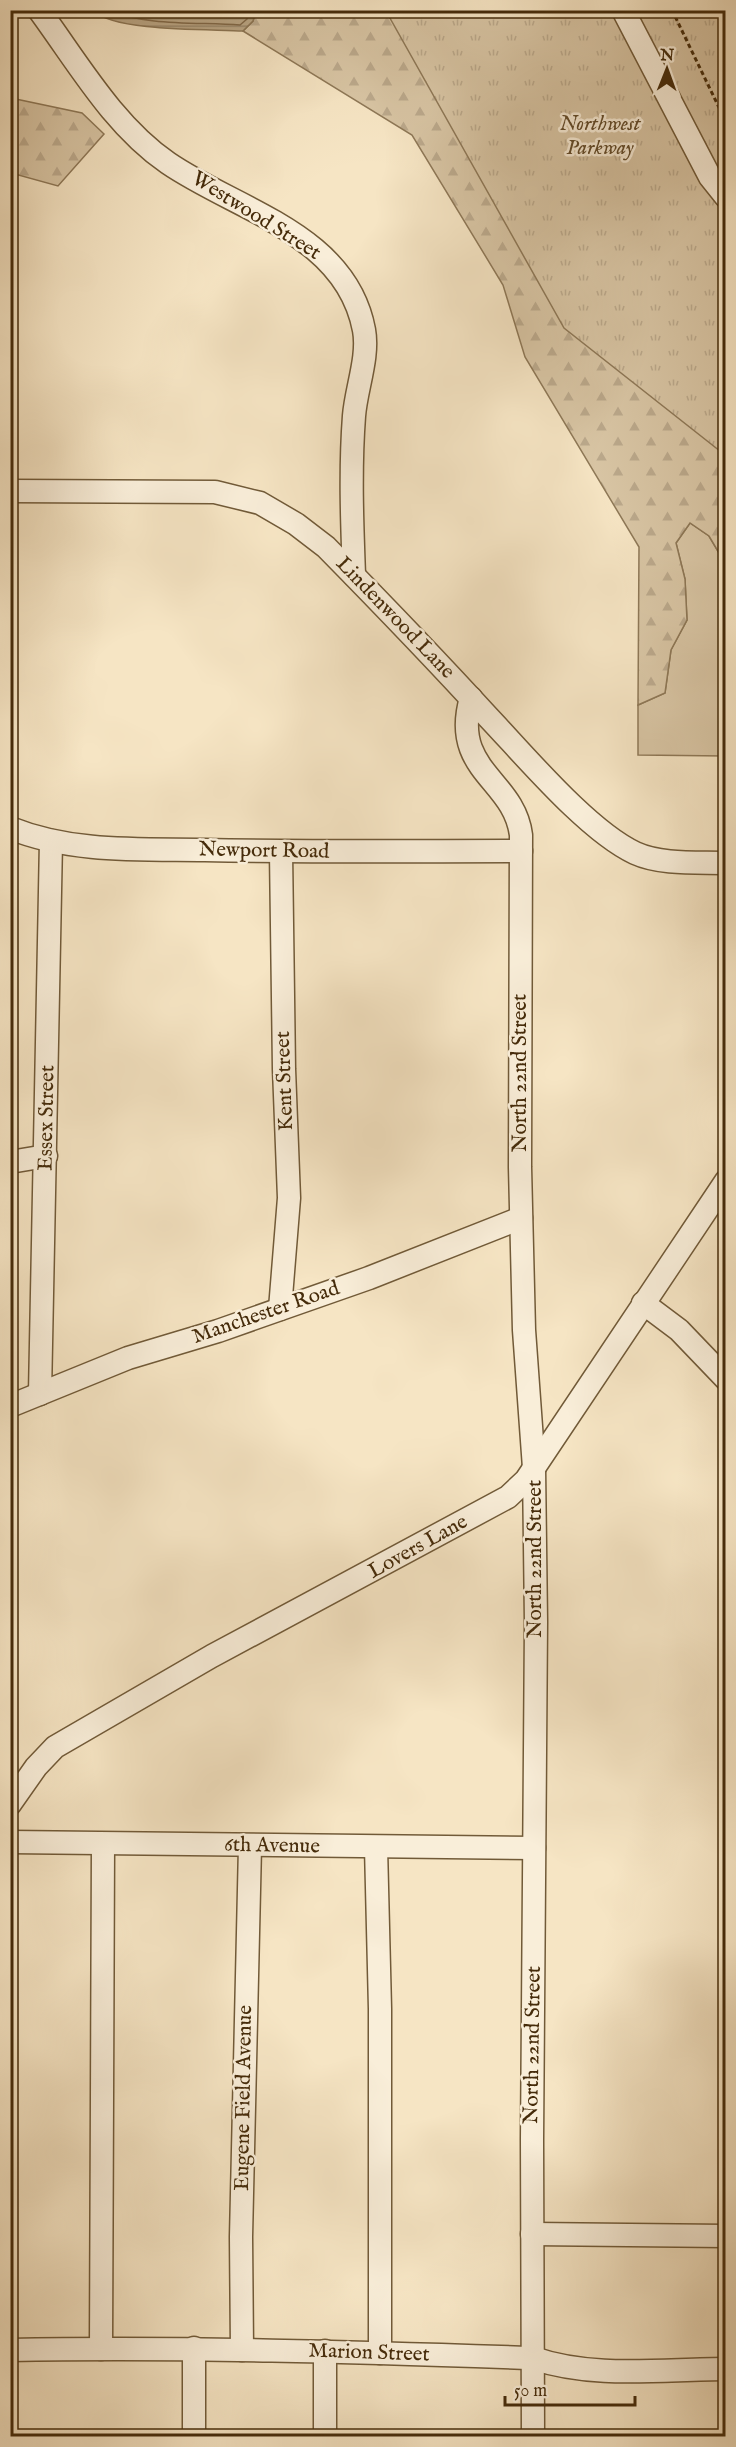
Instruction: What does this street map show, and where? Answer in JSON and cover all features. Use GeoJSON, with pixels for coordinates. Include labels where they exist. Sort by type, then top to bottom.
{"type":"FeatureCollection","features":[{"type":"Feature","properties":{"kind":"street","name":"Westwood Street"},"geometry":{"type":"LineString","coordinates":[[39,10],[110,109],[146,144],[168,163],[286,229],[324,256],[346,281],[356,302],[365,332],[351,463],[354,575]]}},
{"type":"Feature","properties":{"kind":"street"},"geometry":{"type":"LineString","coordinates":[[623,10],[710,177],[726,196]]}},
{"type":"Feature","properties":{"kind":"street","name":"Lindenwood Lane"},"geometry":{"type":"LineString","coordinates":[[10,491],[215,492],[260,503],[296,524],[326,546],[536,768],[597,827],[621,846],[639,855],[682,862],[726,863]]}},
{"type":"Feature","properties":{"kind":"street","name":"North 22nd Street"},"geometry":{"type":"LineString","coordinates":[[471,698],[467,732],[469,746],[476,761],[519,821],[521,851],[521,1218],[524,1330],[534,1468],[533,2436]]}},
{"type":"Feature","properties":{"kind":"street","name":"Newport Road"},"geometry":{"type":"LineString","coordinates":[[10,828],[51,841],[107,848],[281,852],[521,851]]}},
{"type":"Feature","properties":{"kind":"street","name":"Essex Street"},"geometry":{"type":"LineString","coordinates":[[40,1394],[51,841]]}},
{"type":"Feature","properties":{"kind":"street","name":"Kent Street"},"geometry":{"type":"LineString","coordinates":[[280,1309],[289,1198],[284,1069],[281,852]]}},
{"type":"Feature","properties":{"kind":"street"},"geometry":{"type":"LineString","coordinates":[[10,1162],[46,1156]]}},
{"type":"Feature","properties":{"kind":"street","name":"Lovers Lane"},"geometry":{"type":"LineString","coordinates":[[10,1804],[36,1767],[55,1747],[212,1656],[508,1497],[526,1480],[726,1181]]}},
{"type":"Feature","properties":{"kind":"street","name":"Manchester Road"},"geometry":{"type":"LineString","coordinates":[[10,1406],[128,1358],[369,1278],[521,1218]]}},
{"type":"Feature","properties":{"kind":"street"},"geometry":{"type":"LineString","coordinates":[[643,1303],[679,1330],[726,1379]]}},
{"type":"Feature","properties":{"kind":"street","name":"6th Avenue"},"geometry":{"type":"LineString","coordinates":[[10,1842],[534,1848]]}},
{"type":"Feature","properties":{"kind":"street"},"geometry":{"type":"LineString","coordinates":[[101,2349],[103,1844]]}},
{"type":"Feature","properties":{"kind":"street","name":"Eugene Field Avenue"},"geometry":{"type":"LineString","coordinates":[[242,2350],[241,2237],[250,1846]]}},
{"type":"Feature","properties":{"kind":"street"},"geometry":{"type":"LineString","coordinates":[[376,1847],[380,2008],[380,2352]]}},
{"type":"Feature","properties":{"kind":"street"},"geometry":{"type":"LineString","coordinates":[[532,2234],[726,2236]]}},
{"type":"Feature","properties":{"kind":"street"},"geometry":{"type":"LineString","coordinates":[[194,2348],[194,2436]]}},
{"type":"Feature","properties":{"kind":"street","name":"Marion Street"},"geometry":{"type":"LineString","coordinates":[[10,2350],[194,2348],[380,2352],[533,2358],[554,2365],[596,2370],[726,2368]]}},
{"type":"Feature","properties":{"kind":"street"},"geometry":{"type":"LineString","coordinates":[[325,2351],[325,2436]]}},
{"type":"Feature","properties":{"kind":"path"},"geometry":{"type":"LineString","coordinates":[[672,10],[726,122]]}},
{"type":"Feature","properties":{"kind":"green space","name":"Northwest Parkway"},"geometry":{"type":"Polygon","coordinates":[[[256,11],[598,11],[725,248],[725,563],[709,536],[690,523],[676,543],[685,579],[687,620],[671,650],[665,693],[638,705],[639,547],[525,357],[503,285],[412,135],[243,31],[253,21],[256,11]]]}},
{"type":"Feature","properties":{"kind":"green space","name":"Northwest Parkway"},"geometry":{"type":"Polygon","coordinates":[[[386,11],[725,11],[725,455],[564,328],[386,11]]]}},
{"type":"Feature","properties":{"kind":"green space"},"geometry":{"type":"Polygon","coordinates":[[[11,98],[82,113],[104,134],[58,186],[11,173],[11,98]]]}},
{"type":"Feature","properties":{"kind":"green space"},"geometry":{"type":"Polygon","coordinates":[[[690,523],[709,536],[725,563],[725,756],[638,755],[638,705],[665,693],[671,650],[687,620],[685,579],[676,543],[690,523]]]}},
{"type":"Feature","properties":{"kind":"water"},"geometry":{"type":"Polygon","coordinates":[[[94,11],[256,11],[253,21],[243,31],[142,26],[105,18],[94,11]]]}}]}
